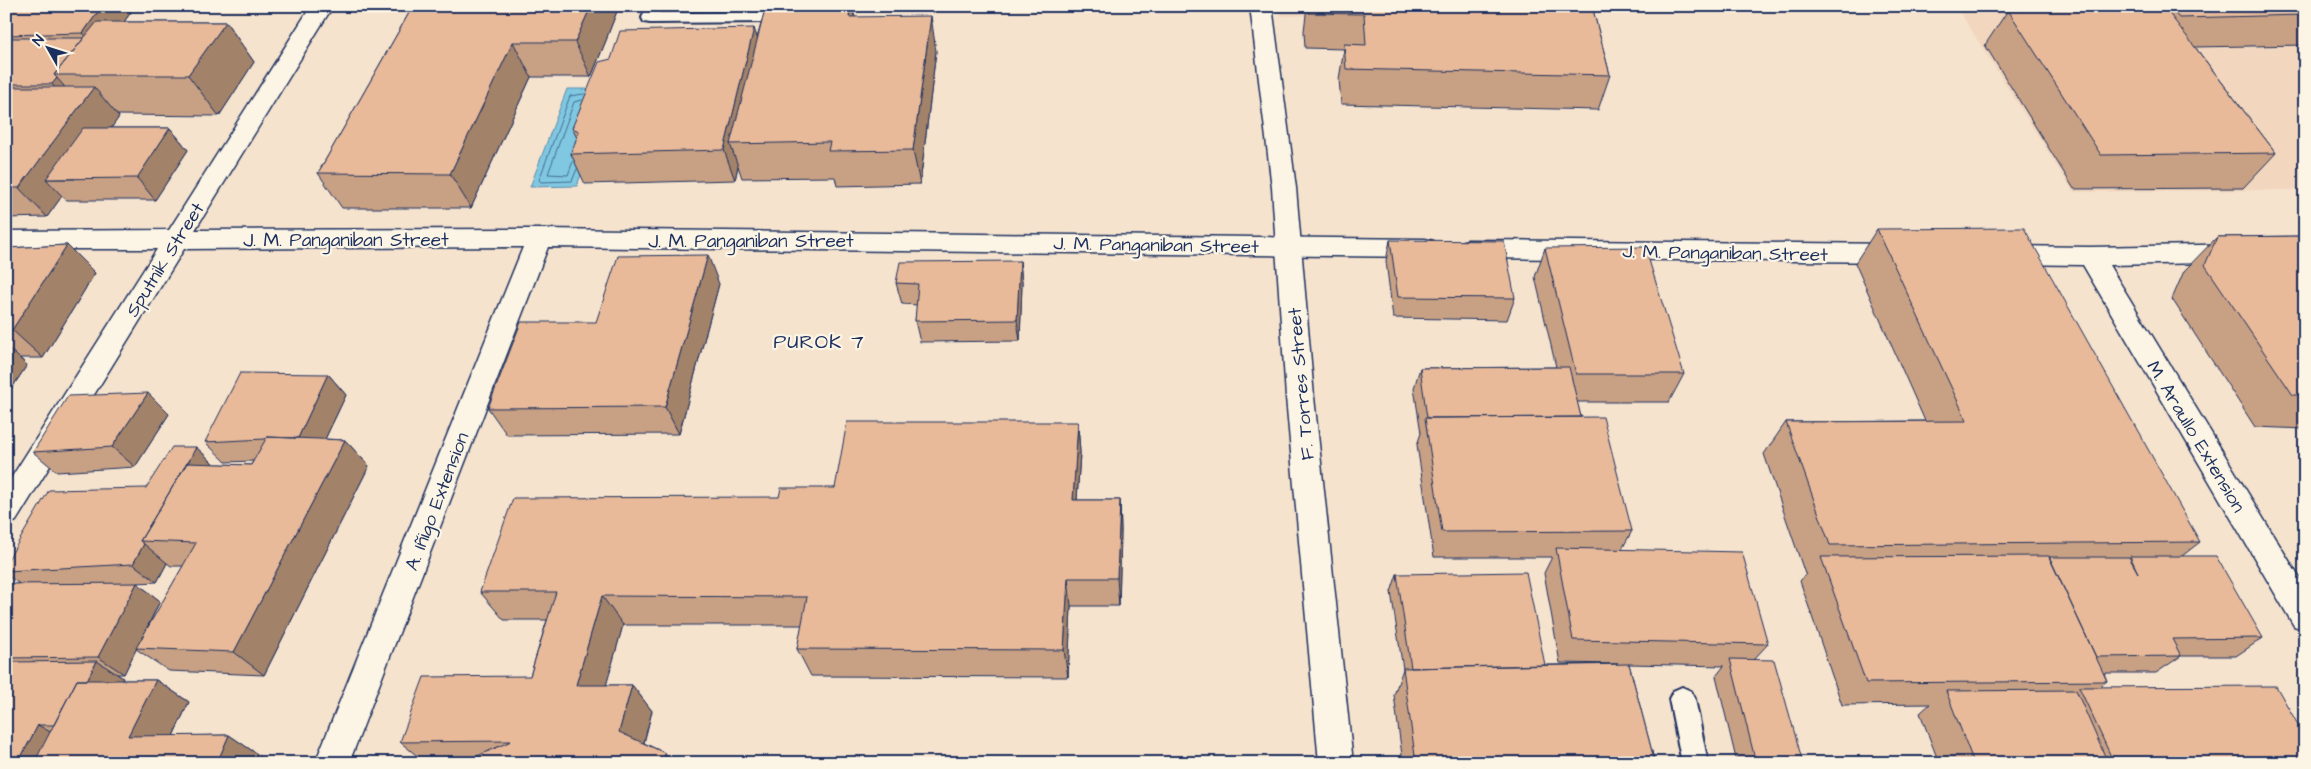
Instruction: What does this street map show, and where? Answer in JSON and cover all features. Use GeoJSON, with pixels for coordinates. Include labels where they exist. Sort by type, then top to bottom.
{"type":"FeatureCollection","features":[{"type":"Feature","properties":{"kind":"street","name":"Sputnik Street"},"geometry":{"type":"LineString","coordinates":[[6,512],[322,6]]}},
{"type":"Feature","properties":{"kind":"street","name":"F. Torres Street"},"geometry":{"type":"LineString","coordinates":[[1262,6],[1284,188],[1301,407],[1336,763]]}},
{"type":"Feature","properties":{"kind":"street","name":"J. M. Panganiban Street"},"geometry":{"type":"LineString","coordinates":[[6,240],[539,238],[1922,254]]}},
{"type":"Feature","properties":{"kind":"street","name":"A. Iñigo Extension"},"geometry":{"type":"LineString","coordinates":[[332,763],[539,238]]}},
{"type":"Feature","properties":{"kind":"street"},"geometry":{"type":"LineString","coordinates":[[1981,254],[2090,256],[2305,252]]}},
{"type":"Feature","properties":{"kind":"street","name":"M. Araullo Extension"},"geometry":{"type":"LineString","coordinates":[[2090,256],[2305,616]]}},
{"type":"Feature","properties":{"kind":"lane"},"geometry":{"type":"LineString","coordinates":[[654,6],[650,18],[772,17],[775,6]]}},
{"type":"Feature","properties":{"kind":"lane"},"geometry":{"type":"LineString","coordinates":[[1682,699],[1696,763]]}},
{"type":"Feature","properties":{"kind":"shaded area"},"geometry":{"type":"Polygon","coordinates":[[[1280,6],[1689,6],[1691,12],[1281,16],[1280,6]]]}},
{"type":"Feature","properties":{"kind":"shaded area"},"geometry":{"type":"Polygon","coordinates":[[[1956,6],[2305,6],[2305,190],[2073,192],[1956,6]]]}},
{"type":"Feature","properties":{"kind":"water"},"geometry":{"type":"Polygon","coordinates":[[[567,89],[610,89],[577,186],[530,187],[567,89]]]}},
{"type":"Feature","properties":{"kind":"building"},"geometry":{"type":"Polygon","coordinates":[[[12,6],[102,6],[83,33],[6,35],[6,14],[12,6]]]}},
{"type":"Feature","properties":{"kind":"building"},"geometry":{"type":"Polygon","coordinates":[[[413,6],[591,6],[575,42],[513,42],[450,174],[318,173],[413,6]]]}},
{"type":"Feature","properties":{"kind":"building"},"geometry":{"type":"Polygon","coordinates":[[[766,6],[851,6],[849,17],[931,16],[913,150],[828,151],[830,142],[730,144],[766,6]]]}},
{"type":"Feature","properties":{"kind":"building"},"geometry":{"type":"Polygon","coordinates":[[[1309,6],[1592,6],[1610,75],[1346,69],[1344,44],[1366,45],[1364,14],[1309,13],[1309,6]]]}},
{"type":"Feature","properties":{"kind":"building"},"geometry":{"type":"Polygon","coordinates":[[[2169,6],[2305,6],[2305,15],[2179,18],[2169,6]]]}},
{"type":"Feature","properties":{"kind":"building"},"geometry":{"type":"Polygon","coordinates":[[[2165,8],[2276,153],[2101,155],[2008,10],[2165,8]]]}},
{"type":"Feature","properties":{"kind":"building"},"geometry":{"type":"Polygon","coordinates":[[[97,22],[226,22],[188,75],[54,75],[97,22]]]}},
{"type":"Feature","properties":{"kind":"building"},"geometry":{"type":"Polygon","coordinates":[[[754,28],[724,150],[571,154],[579,131],[572,128],[599,62],[611,59],[620,31],[754,28]]]}},
{"type":"Feature","properties":{"kind":"building"},"geometry":{"type":"Polygon","coordinates":[[[6,38],[84,38],[54,75],[57,78],[52,84],[6,84],[6,38]]]}},
{"type":"Feature","properties":{"kind":"building"},"geometry":{"type":"Polygon","coordinates":[[[13,87],[94,87],[19,188],[6,188],[6,95],[13,87]]]}},
{"type":"Feature","properties":{"kind":"building"},"geometry":{"type":"Polygon","coordinates":[[[83,128],[170,128],[137,178],[46,179],[83,128]]]}},
{"type":"Feature","properties":{"kind":"building"},"geometry":{"type":"Polygon","coordinates":[[[2024,228],[2200,542],[1830,545],[1786,422],[1967,421],[1877,229],[2024,228]]]}},
{"type":"Feature","properties":{"kind":"building"},"geometry":{"type":"Polygon","coordinates":[[[2305,236],[2305,395],[2293,395],[2205,265],[2217,237],[2305,236]]]}},
{"type":"Feature","properties":{"kind":"building"},"geometry":{"type":"Polygon","coordinates":[[[1390,240],[1504,241],[1515,298],[1398,297],[1390,240]]]}},
{"type":"Feature","properties":{"kind":"building"},"geometry":{"type":"Polygon","coordinates":[[[67,245],[12,330],[6,330],[6,248],[67,245]]]}},
{"type":"Feature","properties":{"kind":"building"},"geometry":{"type":"Polygon","coordinates":[[[1645,247],[1684,374],[1576,374],[1545,248],[1645,247]]]}},
{"type":"Feature","properties":{"kind":"building"},"geometry":{"type":"Polygon","coordinates":[[[708,255],[665,407],[488,408],[521,322],[596,322],[618,256],[708,255]]]}},
{"type":"Feature","properties":{"kind":"building"},"geometry":{"type":"Polygon","coordinates":[[[1020,261],[1017,320],[915,321],[918,284],[896,283],[900,262],[1020,261]]]}},
{"type":"Feature","properties":{"kind":"building"},"geometry":{"type":"Polygon","coordinates":[[[1569,367],[1581,417],[1427,418],[1420,368],[1569,367]]]}},
{"type":"Feature","properties":{"kind":"building"},"geometry":{"type":"Polygon","coordinates":[[[240,373],[328,374],[298,438],[267,437],[265,439],[205,442],[240,373]]]}},
{"type":"Feature","properties":{"kind":"building"},"geometry":{"type":"Polygon","coordinates":[[[148,393],[112,447],[33,452],[68,396],[148,393]]]}},
{"type":"Feature","properties":{"kind":"building"},"geometry":{"type":"Polygon","coordinates":[[[1603,417],[1632,531],[1442,532],[1425,418],[1603,417]]]}},
{"type":"Feature","properties":{"kind":"building"},"geometry":{"type":"Polygon","coordinates":[[[847,422],[1078,422],[1073,500],[1120,500],[1117,578],[1068,578],[1064,650],[797,649],[807,597],[602,596],[576,685],[632,685],[619,732],[665,753],[663,763],[462,763],[511,741],[400,742],[424,677],[530,676],[556,592],[480,592],[513,498],[779,497],[781,488],[835,488],[847,422]]]}},
{"type":"Feature","properties":{"kind":"building"},"geometry":{"type":"Polygon","coordinates":[[[267,437],[345,440],[234,652],[136,648],[196,543],[140,541],[187,463],[251,465],[267,437]]]}},
{"type":"Feature","properties":{"kind":"building"},"geometry":{"type":"Polygon","coordinates":[[[172,447],[196,447],[140,541],[144,544],[133,564],[6,571],[6,563],[49,490],[146,488],[172,447]]]}},
{"type":"Feature","properties":{"kind":"building"},"geometry":{"type":"Polygon","coordinates":[[[1556,548],[1742,552],[1768,644],[1573,640],[1556,548]]]}},
{"type":"Feature","properties":{"kind":"building"},"geometry":{"type":"Polygon","coordinates":[[[2049,556],[2107,681],[1866,683],[1821,557],[2049,556]]]}},
{"type":"Feature","properties":{"kind":"building"},"geometry":{"type":"Polygon","coordinates":[[[2130,556],[2216,556],[2263,638],[2172,639],[2181,656],[2096,657],[2049,557],[2129,557],[2138,573],[2130,556]]]}},
{"type":"Feature","properties":{"kind":"building"},"geometry":{"type":"Polygon","coordinates":[[[1526,572],[1545,665],[1411,668],[1397,574],[1526,572]]]}},
{"type":"Feature","properties":{"kind":"building"},"geometry":{"type":"Polygon","coordinates":[[[137,583],[98,657],[6,658],[6,584],[137,583]]]}},
{"type":"Feature","properties":{"kind":"building"},"geometry":{"type":"Polygon","coordinates":[[[1730,659],[1774,660],[1803,763],[1756,763],[1730,659]]]}},
{"type":"Feature","properties":{"kind":"building"},"geometry":{"type":"Polygon","coordinates":[[[97,661],[87,680],[77,680],[54,725],[38,725],[20,759],[6,759],[6,667],[9,662],[97,661]]]}},
{"type":"Feature","properties":{"kind":"building"},"geometry":{"type":"Polygon","coordinates":[[[1629,664],[1655,763],[1416,763],[1403,668],[1629,664]]]}},
{"type":"Feature","properties":{"kind":"building"},"geometry":{"type":"Polygon","coordinates":[[[77,680],[156,680],[128,736],[229,735],[217,763],[34,763],[77,680]]]}},
{"type":"Feature","properties":{"kind":"building"},"geometry":{"type":"Polygon","coordinates":[[[2276,686],[2305,737],[2305,763],[2114,763],[2079,687],[2276,686]]]}},
{"type":"Feature","properties":{"kind":"building"},"geometry":{"type":"Polygon","coordinates":[[[2076,690],[2108,763],[1974,763],[1946,691],[2076,690]]]}},
{"type":"Feature","properties":{"kind":"district","name":"PUROK 7"},"geometry":{"type":"Point","coordinates":[819,341]}}]}
